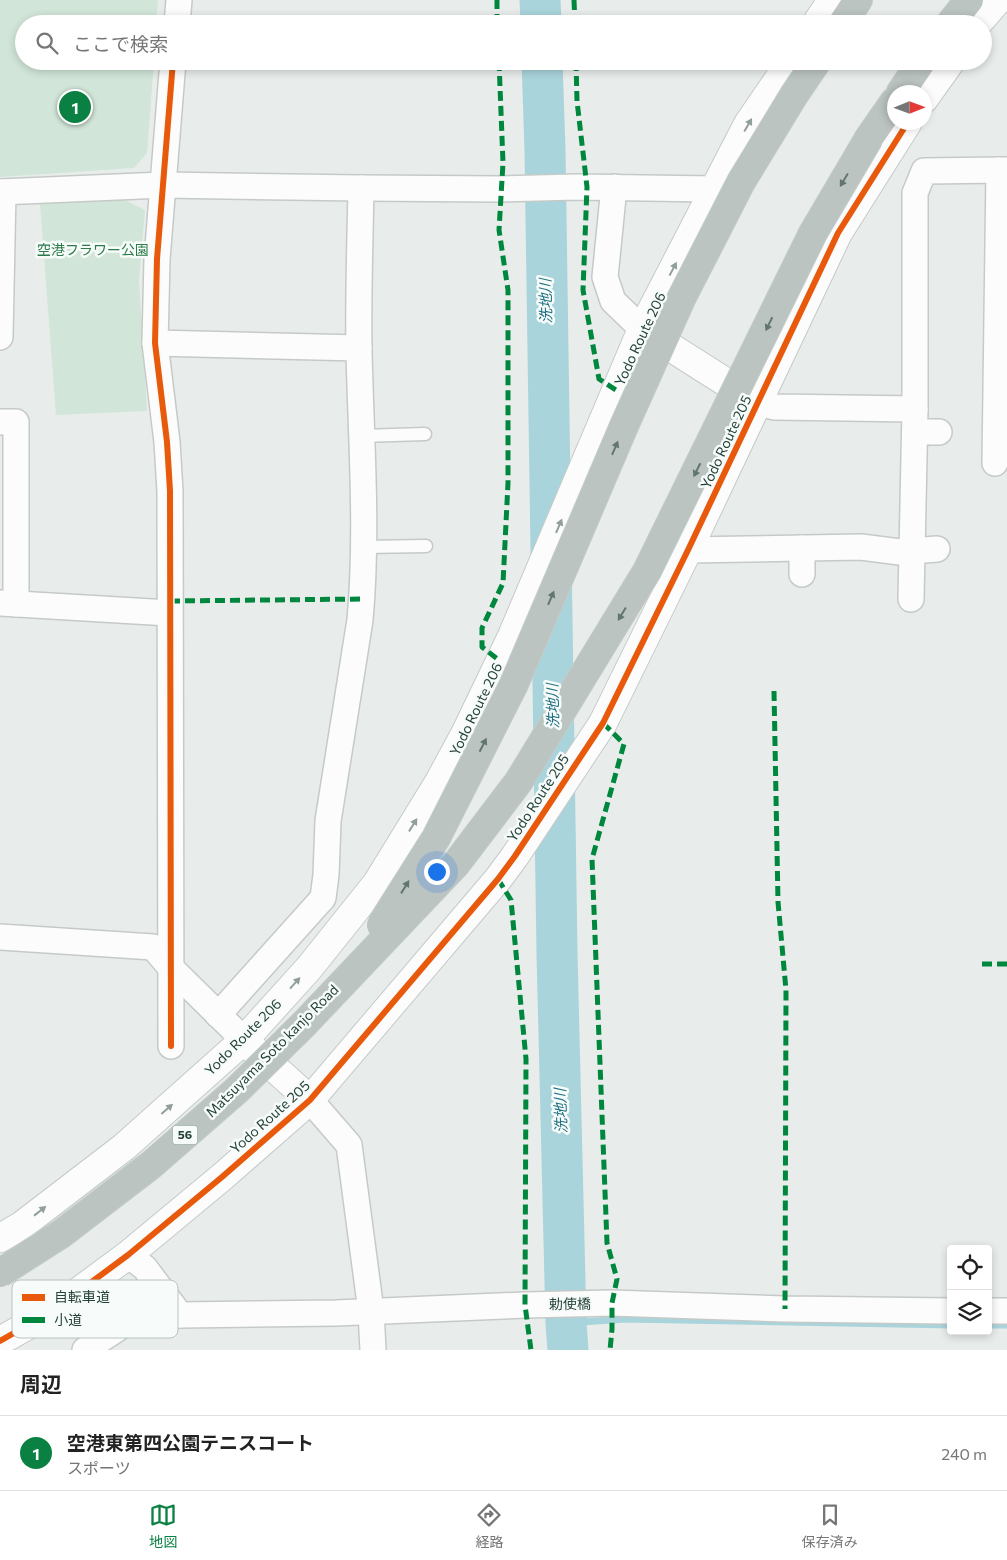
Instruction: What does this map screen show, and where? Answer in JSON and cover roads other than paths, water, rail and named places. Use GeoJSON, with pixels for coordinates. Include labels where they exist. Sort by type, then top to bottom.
{"type":"FeatureCollection","features":[{"type":"Feature","properties":{"kind":"highway"},"geometry":{"type":"LineString","coordinates":[[848,15],[858,0]]}},
{"type":"Feature","properties":{"kind":"highway"},"geometry":{"type":"LineString","coordinates":[[957,15],[969,0]]}},
{"type":"Feature","properties":{"kind":"highway"},"geometry":{"type":"LineString","coordinates":[[351,973],[436,838],[514,684],[624,426],[681,299],[741,182],[811,70]]}},
{"type":"Feature","properties":{"kind":"highway"},"geometry":{"type":"LineString","coordinates":[[906,85],[916,70]]}},
{"type":"Feature","properties":{"kind":"highway"},"geometry":{"type":"LineString","coordinates":[[351,973],[456,864],[519,781],[647,572],[813,233],[869,138],[887,112]]}},
{"type":"Feature","properties":{"kind":"highway","name":"Matsuyama Soto kanjo Road"},"geometry":{"type":"LineString","coordinates":[[0,1272],[60,1234],[151,1165],[236,1090],[304,1024],[351,973]]}},
{"type":"Feature","properties":{"kind":"street"},"geometry":{"type":"LineString","coordinates":[[178,15],[179,0]]}},
{"type":"Feature","properties":{"kind":"street"},"geometry":{"type":"LineString","coordinates":[[822,15],[832,0]]}},
{"type":"Feature","properties":{"kind":"street"},"geometry":{"type":"LineString","coordinates":[[985,15],[998,0]]}},
{"type":"Feature","properties":{"kind":"street"},"geometry":{"type":"LineString","coordinates":[[171,1046],[170,491],[167,442],[155,343],[158,259],[173,70]]}},
{"type":"Feature","properties":{"kind":"street","name":"Yodo Route 206"},"geometry":{"type":"LineString","coordinates":[[0,1238],[21,1226],[124,1147],[244,1040],[308,968],[377,883],[439,782],[465,734],[512,636],[642,329],[748,124],[784,70]]}},
{"type":"Feature","properties":{"kind":"street"},"geometry":{"type":"LineString","coordinates":[[932,88],[945,70]]}},
{"type":"Feature","properties":{"kind":"street","name":"Yodo Route 205"},"geometry":{"type":"LineString","coordinates":[[94,1280],[128,1255],[222,1177],[310,1100],[498,879],[515,856],[603,723],[688,550],[838,233],[903,130]]}},
{"type":"Feature","properties":{"kind":"street"},"geometry":{"type":"LineString","coordinates":[[911,599],[924,549],[923,424],[915,193],[924,171],[1003,170],[1002,426],[995,463]]}},
{"type":"Feature","properties":{"kind":"street"},"geometry":{"type":"LineString","coordinates":[[0,337],[2,192],[163,185],[361,188],[506,189],[576,187],[714,189]]}},
{"type":"Feature","properties":{"kind":"street"},"geometry":{"type":"LineString","coordinates":[[218,1015],[323,898],[326,875],[328,821],[360,620],[363,548],[359,348],[361,188]]}},
{"type":"Feature","properties":{"kind":"street"},"geometry":{"type":"LineString","coordinates":[[614,188],[606,277],[613,301],[642,329],[758,403],[775,407],[923,424]]}},
{"type":"Feature","properties":{"kind":"street"},"geometry":{"type":"LineString","coordinates":[[155,343],[359,348]]}},
{"type":"Feature","properties":{"kind":"street"},"geometry":{"type":"LineString","coordinates":[[0,422],[16,422],[8,603],[170,613]]}},
{"type":"Feature","properties":{"kind":"street"},"geometry":{"type":"LineString","coordinates":[[802,548],[802,574]]}},
{"type":"Feature","properties":{"kind":"street"},"geometry":{"type":"LineString","coordinates":[[688,550],[860,548],[900,552],[924,549]]}},
{"type":"Feature","properties":{"kind":"street"},"geometry":{"type":"LineString","coordinates":[[0,937],[153,947],[218,1015],[310,1100],[349,1145],[371,1311],[373,1350]]}},
{"type":"Feature","properties":{"kind":"street"},"geometry":{"type":"LineString","coordinates":[[128,1255],[145,1268],[154,1280]]}},
{"type":"Feature","properties":{"kind":"street","name":"勅使橋"},"geometry":{"type":"LineString","coordinates":[[180,1315],[336,1313],[535,1304],[605,1303],[785,1309],[947,1311]]}},
{"type":"Feature","properties":{"kind":"street"},"geometry":{"type":"LineString","coordinates":[[992,1311],[1007,1312]]}},
{"type":"Feature","properties":{"kind":"street","name":"Yodo Route 205"},"geometry":{"type":"LineString","coordinates":[[0,1341],[12,1334]]}},
{"type":"Feature","properties":{"kind":"street","name":"勅使橋"},"geometry":{"type":"LineString","coordinates":[[85,1350],[103,1338]]}},
{"type":"Feature","properties":{"kind":"lane"},"geometry":{"type":"LineString","coordinates":[[362,436],[425,434]]}},
{"type":"Feature","properties":{"kind":"lane"},"geometry":{"type":"LineString","coordinates":[[363,548],[426,546]]}},
{"type":"Feature","properties":{"kind":"waterway","name":"洗地川"},"geometry":{"type":"LineString","coordinates":[[540,0],[541,15]]}},
{"type":"Feature","properties":{"kind":"waterway","name":"洗地川"},"geometry":{"type":"LineString","coordinates":[[542,70],[557,953],[568,1350]]}},
{"type":"Feature","properties":{"kind":"waterway"},"geometry":{"type":"LineString","coordinates":[[566,1323],[626,1319],[947,1325]]}},
{"type":"Feature","properties":{"kind":"waterway"},"geometry":{"type":"LineString","coordinates":[[992,1325],[1007,1325]]}},
{"type":"Feature","properties":{"kind":"place","name":"空港東第四公園テニスコート"},"geometry":{"type":"Point","coordinates":[75,107]}},
{"type":"Feature","properties":{"kind":"park label","name":"空港フラワー公園"},"geometry":{"type":"Point","coordinates":[93,250]}}]}
